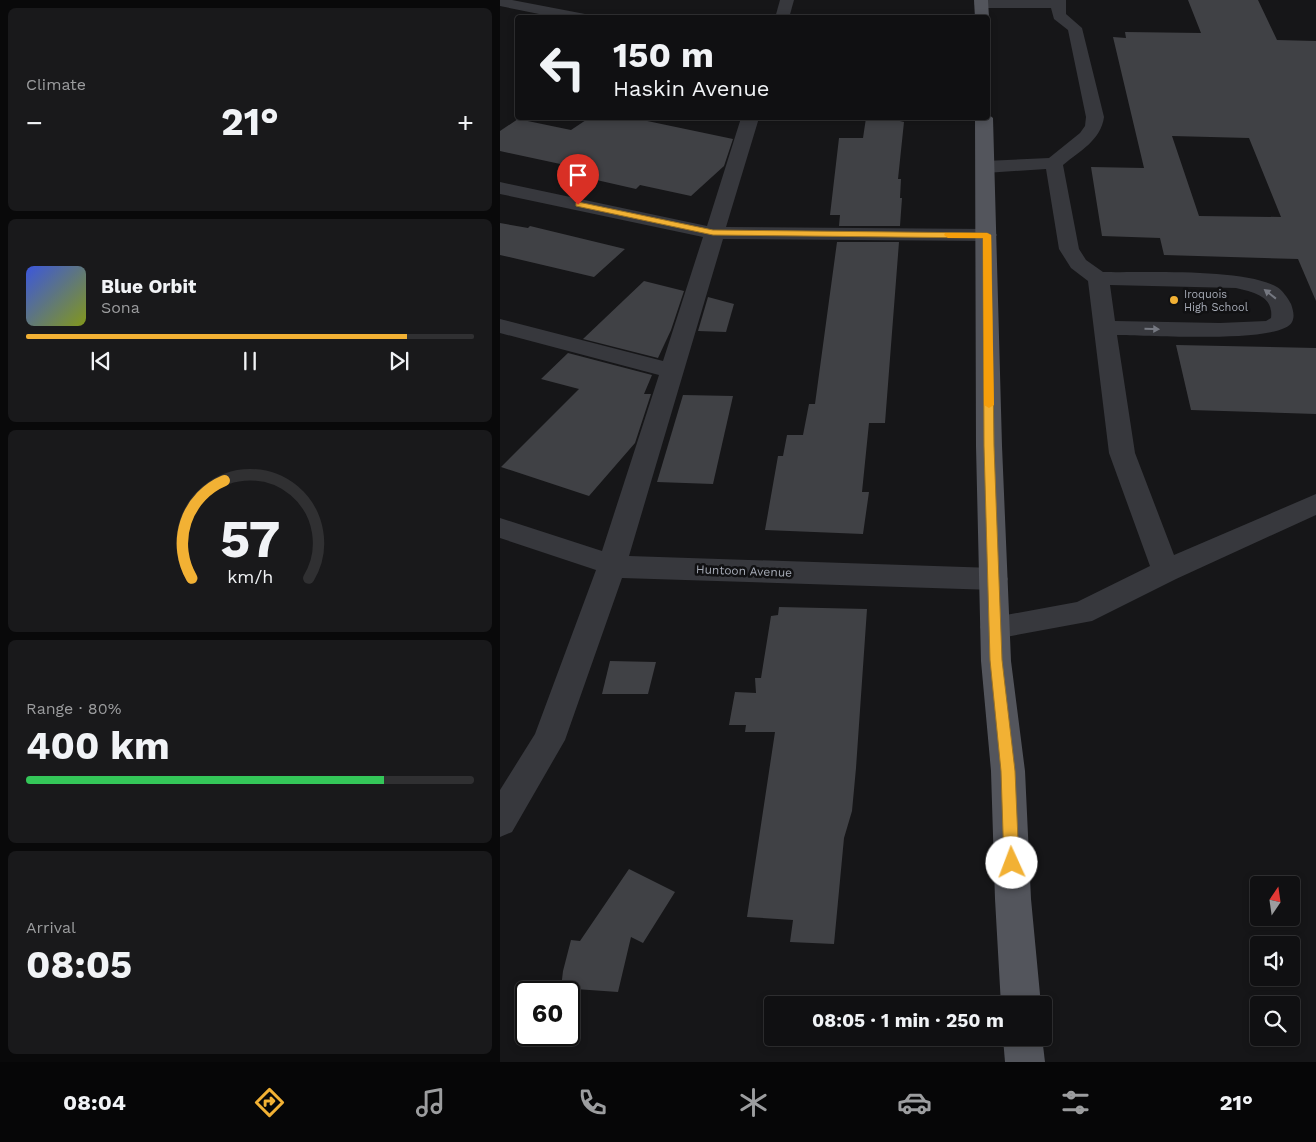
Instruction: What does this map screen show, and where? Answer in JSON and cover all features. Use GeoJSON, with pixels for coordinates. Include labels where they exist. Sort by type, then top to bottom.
{"type":"FeatureCollection","features":[{"type":"Feature","properties":{"kind":"main road"},"geometry":{"type":"LineString","coordinates":[[984,120],[989,446],[996,660],[1008,771],[1013,899],[1020,996]]}},
{"type":"Feature","properties":{"kind":"main road"},"geometry":{"type":"LineString","coordinates":[[1024,1046],[1025,1062]]}},
{"type":"Feature","properties":{"kind":"street"},"geometry":{"type":"LineString","coordinates":[[783,15],[787,0]]}},
{"type":"Feature","properties":{"kind":"street"},"geometry":{"type":"LineString","coordinates":[[500,2],[569,15]]}},
{"type":"Feature","properties":{"kind":"street"},"geometry":{"type":"LineString","coordinates":[[981,7],[1058,2],[1059,16],[1076,28],[1095,117],[1094,126],[1087,137],[1054,163],[985,167]]}},
{"type":"Feature","properties":{"kind":"street"},"geometry":{"type":"LineString","coordinates":[[500,821],[549,740],[612,565],[749,120]]}},
{"type":"Feature","properties":{"kind":"street"},"geometry":{"type":"LineString","coordinates":[[1054,163],[1069,249],[1078,264],[1098,278],[1236,282],[1271,292],[1279,302],[1283,312],[1282,321],[1271,327],[1220,330],[1104,328]]}},
{"type":"Feature","properties":{"kind":"street"},"geometry":{"type":"LineString","coordinates":[[500,188],[713,233],[987,235]]}},
{"type":"Feature","properties":{"kind":"street"},"geometry":{"type":"LineString","coordinates":[[1098,278],[1122,453],[1166,571]]}},
{"type":"Feature","properties":{"kind":"street"},"geometry":{"type":"LineString","coordinates":[[500,326],[672,371]]}},
{"type":"Feature","properties":{"kind":"street"},"geometry":{"type":"LineString","coordinates":[[995,627],[1082,613],[1166,571],[1316,504]]}},
{"type":"Feature","properties":{"kind":"street","name":"Huntoon Avenue"},"geometry":{"type":"LineString","coordinates":[[500,528],[612,565],[994,579]]}},
{"type":"Feature","properties":{"kind":"building","name":"Iroquois High School"},"geometry":{"type":"Polygon","coordinates":[[[1188,0],[1258,0],[1277,40],[1316,41],[1316,301],[1298,259],[1164,255],[1160,238],[1102,236],[1091,167],[1144,168],[1113,37],[1126,38],[1125,32],[1201,33],[1188,0]],[[1172,136],[1199,216],[1281,217],[1249,138],[1172,136]]]}},
{"type":"Feature","properties":{"kind":"building"},"geometry":{"type":"Polygon","coordinates":[[[516,120],[571,130],[586,120],[643,120],[733,139],[724,166],[691,196],[640,185],[636,189],[557,171],[565,165],[500,151],[500,131],[516,120]]]}},
{"type":"Feature","properties":{"kind":"building"},"geometry":{"type":"Polygon","coordinates":[[[866,120],[900,120],[904,122],[898,179],[901,179],[900,198],[902,198],[900,226],[839,226],[840,215],[830,215],[839,138],[863,138],[866,120]]]}},
{"type":"Feature","properties":{"kind":"building"},"geometry":{"type":"Polygon","coordinates":[[[500,223],[528,228],[530,226],[625,249],[594,277],[500,255],[500,223]]]}},
{"type":"Feature","properties":{"kind":"building"},"geometry":{"type":"Polygon","coordinates":[[[837,242],[899,242],[885,423],[869,423],[862,492],[869,492],[863,534],[765,530],[778,456],[783,456],[787,435],[803,435],[809,404],[815,404],[837,242]]]}},
{"type":"Feature","properties":{"kind":"building"},"geometry":{"type":"Polygon","coordinates":[[[644,281],[684,291],[671,330],[658,358],[583,339],[644,281]]]}},
{"type":"Feature","properties":{"kind":"building"},"geometry":{"type":"Polygon","coordinates":[[[708,297],[734,304],[726,332],[698,331],[708,297]]]}},
{"type":"Feature","properties":{"kind":"building","name":"Iroquois High School"},"geometry":{"type":"Polygon","coordinates":[[[1176,345],[1316,348],[1316,414],[1191,410],[1176,345]]]}},
{"type":"Feature","properties":{"kind":"building"},"geometry":{"type":"Polygon","coordinates":[[[568,353],[652,375],[644,394],[651,394],[635,443],[589,496],[501,467],[579,389],[541,379],[568,353]]]}},
{"type":"Feature","properties":{"kind":"building"},"geometry":{"type":"Polygon","coordinates":[[[683,395],[733,396],[713,484],[657,482],[683,395]]]}},
{"type":"Feature","properties":{"kind":"building"},"geometry":{"type":"Polygon","coordinates":[[[779,607],[867,609],[852,811],[844,838],[834,944],[790,942],[793,920],[747,917],[775,732],[745,732],[746,725],[729,725],[735,692],[756,693],[755,678],[761,678],[771,616],[778,615],[779,607]]]}},
{"type":"Feature","properties":{"kind":"building"},"geometry":{"type":"Polygon","coordinates":[[[610,661],[656,662],[648,694],[602,694],[610,661]]]}},
{"type":"Feature","properties":{"kind":"building"},"geometry":{"type":"Polygon","coordinates":[[[629,869],[675,892],[643,943],[631,937],[618,992],[580,989],[580,981],[562,981],[571,940],[580,941],[629,869]]]}},
{"type":"Feature","properties":{"kind":"slow traffic"},"geometry":{"type":"LineString","coordinates":[[948,235],[987,235],[989,405]]}},
{"type":"Feature","properties":{"kind":"place","name":"Iroquois High School"},"geometry":{"type":"Point","coordinates":[1174,300]}},
{"type":"Feature","properties":{"kind":"route"},"geometry":{"type":"LineString","coordinates":[[578,205],[713,233],[987,235],[989,446],[996,660],[1008,771],[1012,863]]}}]}
